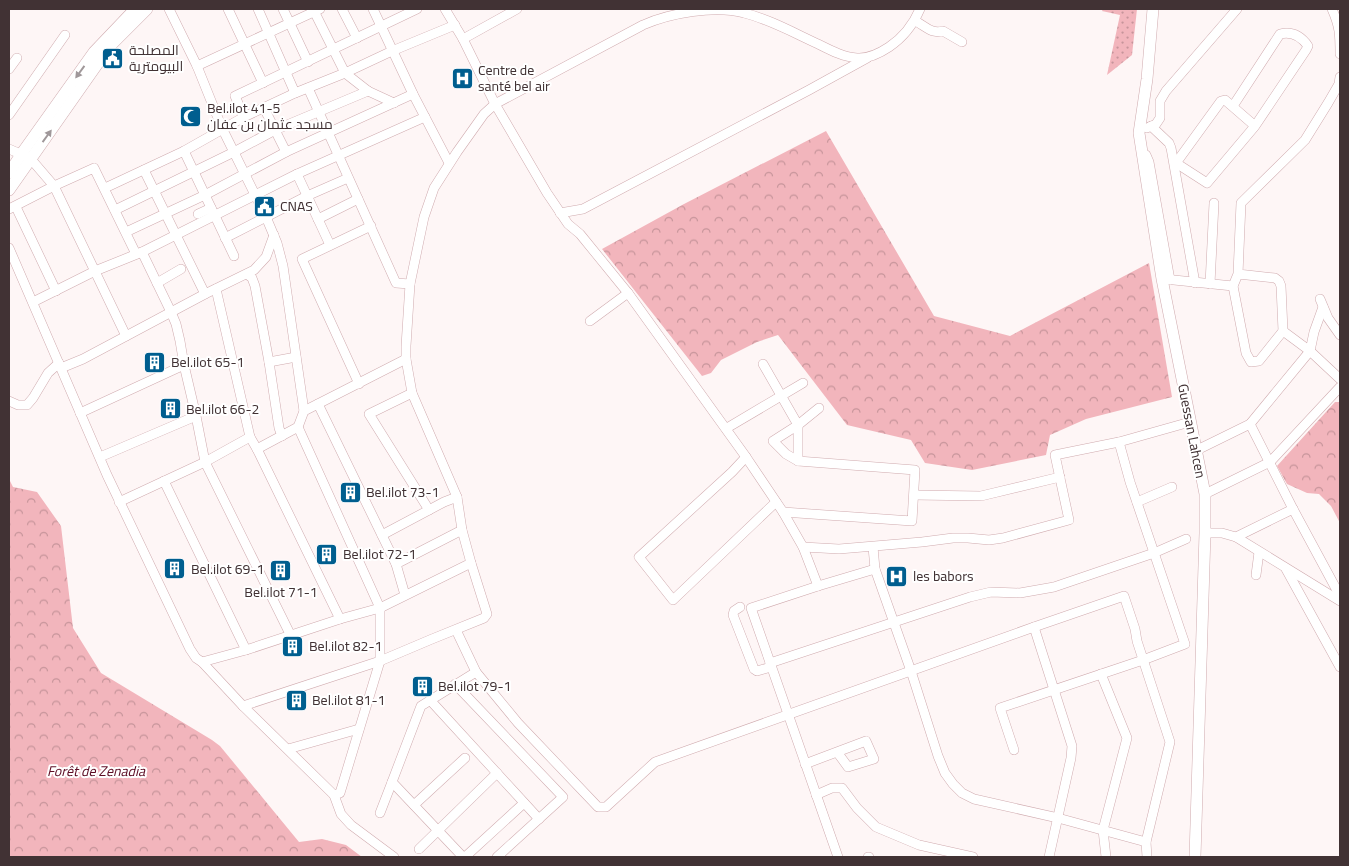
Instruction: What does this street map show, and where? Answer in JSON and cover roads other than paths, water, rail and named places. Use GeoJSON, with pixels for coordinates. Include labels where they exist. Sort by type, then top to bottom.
{"type":"FeatureCollection","features":[{"type":"Feature","properties":{"kind":"main road"},"geometry":{"type":"LineString","coordinates":[[9,190],[26,156],[94,52],[135,9]]}},
{"type":"Feature","properties":{"kind":"main road"},"geometry":{"type":"LineString","coordinates":[[9,174],[46,138],[110,46],[147,9]]}},
{"type":"Feature","properties":{"kind":"main road","name":"Guessan Lahcen"},"geometry":{"type":"LineString","coordinates":[[1153,9],[1147,78],[1141,114],[1146,125],[1139,133],[1190,422],[1205,494],[1195,857]]}},
{"type":"Feature","properties":{"kind":"street"},"geometry":{"type":"LineString","coordinates":[[169,9],[197,66],[222,128],[274,235],[283,266],[304,411],[298,427],[257,449]]}},
{"type":"Feature","properties":{"kind":"street"},"geometry":{"type":"LineString","coordinates":[[228,9],[263,83]]}},
{"type":"Feature","properties":{"kind":"street"},"geometry":{"type":"LineString","coordinates":[[258,9],[296,93]]}},
{"type":"Feature","properties":{"kind":"street"},"geometry":{"type":"LineString","coordinates":[[284,9],[308,62]]}},
{"type":"Feature","properties":{"kind":"street"},"geometry":{"type":"LineString","coordinates":[[342,9],[357,38]]}},
{"type":"Feature","properties":{"kind":"street"},"geometry":{"type":"LineString","coordinates":[[373,9],[413,94],[449,163]]}},
{"type":"Feature","properties":{"kind":"street"},"geometry":{"type":"LineString","coordinates":[[244,116],[236,96],[418,9]]}},
{"type":"Feature","properties":{"kind":"street"},"geometry":{"type":"LineString","coordinates":[[445,9],[463,39],[495,104],[547,193],[568,224],[580,234],[628,292],[727,428],[783,512],[803,547],[818,586]]}},
{"type":"Feature","properties":{"kind":"street"},"geometry":{"type":"LineString","coordinates":[[463,39],[517,9]]}},
{"type":"Feature","properties":{"kind":"street"},"geometry":{"type":"LineString","coordinates":[[243,706],[380,662],[484,618],[487,614],[462,530],[457,497],[412,394],[406,360],[410,284],[424,217],[434,188],[449,163],[484,114],[495,104],[643,25],[657,19],[713,9],[745,13],[768,21],[844,55],[858,58],[869,57]]}},
{"type":"Feature","properties":{"kind":"street"},"geometry":{"type":"LineString","coordinates":[[560,213],[583,209],[883,51],[905,34],[915,21],[920,9]]}},
{"type":"Feature","properties":{"kind":"street"},"geometry":{"type":"LineString","coordinates":[[1146,125],[1156,124],[1160,118],[1160,101],[1166,91],[1237,9]]}},
{"type":"Feature","properties":{"kind":"street"},"geometry":{"type":"LineString","coordinates":[[1332,9],[1338,23],[1340,54]]}},
{"type":"Feature","properties":{"kind":"street"},"geometry":{"type":"LineString","coordinates":[[197,66],[316,10],[345,73],[368,91],[394,103]]}},
{"type":"Feature","properties":{"kind":"street"},"geometry":{"type":"LineString","coordinates":[[915,21],[924,25],[931,32],[943,31],[962,42]]}},
{"type":"Feature","properties":{"kind":"street"},"geometry":{"type":"LineString","coordinates":[[105,188],[184,151],[244,116],[454,25]]}},
{"type":"Feature","properties":{"kind":"street"},"geometry":{"type":"LineString","coordinates":[[1175,162],[1207,183],[1255,126],[1306,50],[1308,46],[1305,41],[1293,34],[1280,34],[1233,106]]}},
{"type":"Feature","properties":{"kind":"street"},"geometry":{"type":"LineString","coordinates":[[9,115],[64,36]]}},
{"type":"Feature","properties":{"kind":"street"},"geometry":{"type":"LineString","coordinates":[[9,69],[17,58]]}},
{"type":"Feature","properties":{"kind":"street"},"geometry":{"type":"LineString","coordinates":[[1238,274],[1275,278],[1280,281],[1283,331],[1259,361],[1251,362],[1246,353],[1233,286],[1238,274],[1241,203],[1305,140],[1328,104],[1339,84],[1340,77]]}},
{"type":"Feature","properties":{"kind":"street"},"geometry":{"type":"LineString","coordinates":[[308,88],[396,283],[410,284]]}},
{"type":"Feature","properties":{"kind":"street"},"geometry":{"type":"LineString","coordinates":[[115,210],[275,130],[368,91]]}},
{"type":"Feature","properties":{"kind":"street"},"geometry":{"type":"LineString","coordinates":[[126,232],[205,195],[286,152],[413,94]]}},
{"type":"Feature","properties":{"kind":"street"},"geometry":{"type":"LineString","coordinates":[[1175,162],[1221,100],[1225,100],[1233,106],[1255,126]]}},
{"type":"Feature","properties":{"kind":"street"},"geometry":{"type":"LineString","coordinates":[[264,108],[286,152]]}},
{"type":"Feature","properties":{"kind":"street"},"geometry":{"type":"LineString","coordinates":[[33,302],[95,271],[176,235],[213,212],[256,196],[297,174],[425,117]]}},
{"type":"Feature","properties":{"kind":"street"},"geometry":{"type":"LineString","coordinates":[[1146,125],[1169,143],[1171,148],[1195,283]]}},
{"type":"Feature","properties":{"kind":"street"},"geometry":{"type":"LineString","coordinates":[[9,149],[26,156],[54,186],[126,336]]}},
{"type":"Feature","properties":{"kind":"street"},"geometry":{"type":"LineString","coordinates":[[184,151],[234,256]]}},
{"type":"Feature","properties":{"kind":"street"},"geometry":{"type":"LineString","coordinates":[[56,291],[12,208],[94,168],[126,232],[157,282],[171,312],[180,341],[205,462],[291,636]]}},
{"type":"Feature","properties":{"kind":"street"},"geometry":{"type":"LineString","coordinates":[[144,170],[204,294]]}},
{"type":"Feature","properties":{"kind":"street"},"geometry":{"type":"LineString","coordinates":[[297,174],[330,245]]}},
{"type":"Feature","properties":{"kind":"street"},"geometry":{"type":"LineString","coordinates":[[225,238],[307,196],[348,178]]}},
{"type":"Feature","properties":{"kind":"street"},"geometry":{"type":"LineString","coordinates":[[318,219],[358,199]]}},
{"type":"Feature","properties":{"kind":"street"},"geometry":{"type":"LineString","coordinates":[[1210,284],[1214,203]]}},
{"type":"Feature","properties":{"kind":"street"},"geometry":{"type":"LineString","coordinates":[[198,214],[213,212]]}},
{"type":"Feature","properties":{"kind":"street"},"geometry":{"type":"LineString","coordinates":[[359,384],[302,259],[370,226]]}},
{"type":"Feature","properties":{"kind":"street"},"geometry":{"type":"LineString","coordinates":[[9,401],[18,406],[27,405],[48,372],[126,336],[204,294],[254,270],[266,257],[274,235]]}},
{"type":"Feature","properties":{"kind":"street"},"geometry":{"type":"LineString","coordinates":[[9,248],[119,502],[190,649],[196,658],[243,706],[334,796],[341,814],[351,825],[394,857]]}},
{"type":"Feature","properties":{"kind":"street"},"geometry":{"type":"LineString","coordinates":[[157,282],[180,269]]}},
{"type":"Feature","properties":{"kind":"street"},"geometry":{"type":"LineString","coordinates":[[247,274],[252,278],[254,286],[282,436]]}},
{"type":"Feature","properties":{"kind":"street"},"geometry":{"type":"LineString","coordinates":[[1166,279],[1233,286]]}},
{"type":"Feature","properties":{"kind":"street"},"geometry":{"type":"LineString","coordinates":[[216,289],[250,437],[340,620]]}},
{"type":"Feature","properties":{"kind":"street"},"geometry":{"type":"LineString","coordinates":[[590,321],[628,292]]}},
{"type":"Feature","properties":{"kind":"street"},"geometry":{"type":"LineString","coordinates":[[1196,451],[1250,424],[1310,351],[1321,303],[1328,318],[1340,335]]}},
{"type":"Feature","properties":{"kind":"street"},"geometry":{"type":"LineString","coordinates":[[1283,331],[1310,351],[1340,379]]}},
{"type":"Feature","properties":{"kind":"street"},"geometry":{"type":"LineString","coordinates":[[269,362],[296,358]]}},
{"type":"Feature","properties":{"kind":"street"},"geometry":{"type":"LineString","coordinates":[[304,411],[406,360]]}},
{"type":"Feature","properties":{"kind":"street"},"geometry":{"type":"LineString","coordinates":[[763,364],[798,426],[798,461]]}},
{"type":"Feature","properties":{"kind":"street"},"geometry":{"type":"LineString","coordinates":[[80,413],[184,365]]}},
{"type":"Feature","properties":{"kind":"street"},"geometry":{"type":"LineString","coordinates":[[727,428],[803,383]]}},
{"type":"Feature","properties":{"kind":"street"},"geometry":{"type":"LineString","coordinates":[[1205,494],[1270,462],[1340,387]]}},
{"type":"Feature","properties":{"kind":"street"},"geometry":{"type":"LineString","coordinates":[[412,394],[369,414],[429,510]]}},
{"type":"Feature","properties":{"kind":"street"},"geometry":{"type":"LineString","coordinates":[[318,404],[396,564],[405,595]]}},
{"type":"Feature","properties":{"kind":"street"},"geometry":{"type":"LineString","coordinates":[[783,512],[912,521],[915,470],[798,461],[786,454],[773,441],[798,426],[819,408]]}},
{"type":"Feature","properties":{"kind":"street"},"geometry":{"type":"LineString","coordinates":[[100,457],[196,416]]}},
{"type":"Feature","properties":{"kind":"street"},"geometry":{"type":"LineString","coordinates":[[803,547],[839,549],[873,547],[953,538],[989,540],[1069,520],[1055,455],[1119,442],[1190,422]]}},
{"type":"Feature","properties":{"kind":"street"},"geometry":{"type":"LineString","coordinates":[[1250,424],[1340,596]]}},
{"type":"Feature","properties":{"kind":"street"},"geometry":{"type":"LineString","coordinates":[[298,427],[380,608],[380,662],[340,793],[334,796]]}},
{"type":"Feature","properties":{"kind":"street"},"geometry":{"type":"LineString","coordinates":[[119,502],[205,462],[250,437]]}},
{"type":"Feature","properties":{"kind":"street"},"geometry":{"type":"LineString","coordinates":[[1014,750],[1000,708],[1186,644],[1130,482],[1119,442]]}},
{"type":"Feature","properties":{"kind":"street"},"geometry":{"type":"LineString","coordinates":[[746,457],[639,557],[673,600],[776,502]]}},
{"type":"Feature","properties":{"kind":"street"},"geometry":{"type":"LineString","coordinates":[[914,495],[982,496],[1060,477]]}},
{"type":"Feature","properties":{"kind":"street"},"geometry":{"type":"LineString","coordinates":[[164,481],[246,650]]}},
{"type":"Feature","properties":{"kind":"street"},"geometry":{"type":"LineString","coordinates":[[1137,502],[1172,487]]}},
{"type":"Feature","properties":{"kind":"street"},"geometry":{"type":"LineString","coordinates":[[382,535],[457,497]]}},
{"type":"Feature","properties":{"kind":"street"},"geometry":{"type":"LineString","coordinates":[[1236,537],[1293,509]]}},
{"type":"Feature","properties":{"kind":"street"},"geometry":{"type":"LineString","coordinates":[[396,564],[462,530]]}},
{"type":"Feature","properties":{"kind":"street"},"geometry":{"type":"LineString","coordinates":[[1205,533],[1222,533],[1236,537],[1340,601]]}},
{"type":"Feature","properties":{"kind":"street"},"geometry":{"type":"LineString","coordinates":[[740,607],[734,611],[733,615],[756,671],[893,622],[970,597],[991,592],[1020,593],[1054,587],[1154,553],[1186,538]]}},
{"type":"Feature","properties":{"kind":"street"},"geometry":{"type":"LineString","coordinates":[[873,547],[875,569],[911,671],[938,756],[944,773],[953,784],[962,793],[974,799],[1058,818],[1146,842]]}},
{"type":"Feature","properties":{"kind":"street"},"geometry":{"type":"LineString","coordinates":[[1256,575],[1259,552]]}},
{"type":"Feature","properties":{"kind":"street"},"geometry":{"type":"LineString","coordinates":[[202,662],[380,608],[471,563]]}},
{"type":"Feature","properties":{"kind":"street"},"geometry":{"type":"LineString","coordinates":[[1286,568],[1340,667]]}},
{"type":"Feature","properties":{"kind":"street"},"geometry":{"type":"LineString","coordinates":[[838,857],[751,608],[875,569]]}},
{"type":"Feature","properties":{"kind":"street"},"geometry":{"type":"LineString","coordinates":[[456,630],[476,672],[518,723],[598,807],[606,806],[655,762],[1124,596],[1170,742],[1146,842],[1147,857]]}},
{"type":"Feature","properties":{"kind":"street"},"geometry":{"type":"LineString","coordinates":[[1034,627],[1072,746],[1071,758],[1048,857]]}},
{"type":"Feature","properties":{"kind":"street"},"geometry":{"type":"LineString","coordinates":[[380,813],[421,706],[476,672]]}},
{"type":"Feature","properties":{"kind":"street"},"geometry":{"type":"LineString","coordinates":[[1101,674],[1128,738],[1103,830],[1106,857]]}},
{"type":"Feature","properties":{"kind":"street"},"geometry":{"type":"LineString","coordinates":[[455,684],[563,797]]}},
{"type":"Feature","properties":{"kind":"street"},"geometry":{"type":"LineString","coordinates":[[430,700],[539,819]]}},
{"type":"Feature","properties":{"kind":"street"},"geometry":{"type":"LineString","coordinates":[[288,749],[359,729]]}},
{"type":"Feature","properties":{"kind":"street"},"geometry":{"type":"LineString","coordinates":[[805,764],[837,752]]}},
{"type":"Feature","properties":{"kind":"street"},"geometry":{"type":"LineString","coordinates":[[414,805],[464,758]]}},
{"type":"Feature","properties":{"kind":"street"},"geometry":{"type":"LineString","coordinates":[[419,849],[497,773]]}},
{"type":"Feature","properties":{"kind":"street"},"geometry":{"type":"LineString","coordinates":[[392,782],[464,857],[524,802]]}},
{"type":"Feature","properties":{"kind":"street"},"geometry":{"type":"LineString","coordinates":[[497,857],[576,784]]}},
{"type":"Feature","properties":{"kind":"street"},"geometry":{"type":"LineString","coordinates":[[816,795],[832,788],[842,788],[857,808],[876,827],[919,846],[974,857]]}},
{"type":"Feature","properties":{"kind":"place","name":"المصلحة البيومترية"},"geometry":{"type":"Point","coordinates":[113,58]}},
{"type":"Feature","properties":{"kind":"place","name":"Centre de santé bel air"},"geometry":{"type":"Point","coordinates":[462,78]}},
{"type":"Feature","properties":{"kind":"place","name":"Bel.ilot 41-5 مسجد عثمان بن عفان"},"geometry":{"type":"Point","coordinates":[191,116]}},
{"type":"Feature","properties":{"kind":"place","name":"CNAS"},"geometry":{"type":"Point","coordinates":[264,206]}},
{"type":"Feature","properties":{"kind":"place","name":"Bel.ilot 65-1"},"geometry":{"type":"Point","coordinates":[155,362]}},
{"type":"Feature","properties":{"kind":"place","name":"Bel.ilot 66-2"},"geometry":{"type":"Point","coordinates":[170,409]}},
{"type":"Feature","properties":{"kind":"place","name":"Bel.ilot 73-1"},"geometry":{"type":"Point","coordinates":[350,492]}},
{"type":"Feature","properties":{"kind":"place","name":"Bel.ilot 72-1"},"geometry":{"type":"Point","coordinates":[327,554]}},
{"type":"Feature","properties":{"kind":"place","name":"Bel.ilot 69-1"},"geometry":{"type":"Point","coordinates":[175,569]}},
{"type":"Feature","properties":{"kind":"place","name":"Bel.ilot 71-1"},"geometry":{"type":"Point","coordinates":[281,570]}},
{"type":"Feature","properties":{"kind":"place","name":"les babors"},"geometry":{"type":"Point","coordinates":[897,576]}},
{"type":"Feature","properties":{"kind":"place","name":"Bel.ilot 82-1"},"geometry":{"type":"Point","coordinates":[293,646]}},
{"type":"Feature","properties":{"kind":"place","name":"Bel.ilot 79-1"},"geometry":{"type":"Point","coordinates":[422,686]}},
{"type":"Feature","properties":{"kind":"place","name":"Bel.ilot 81-1"},"geometry":{"type":"Point","coordinates":[296,700]}},
{"type":"Feature","properties":{"kind":"park label","name":"Forêt de Zenadia"},"geometry":{"type":"Point","coordinates":[96,771]}}]}
